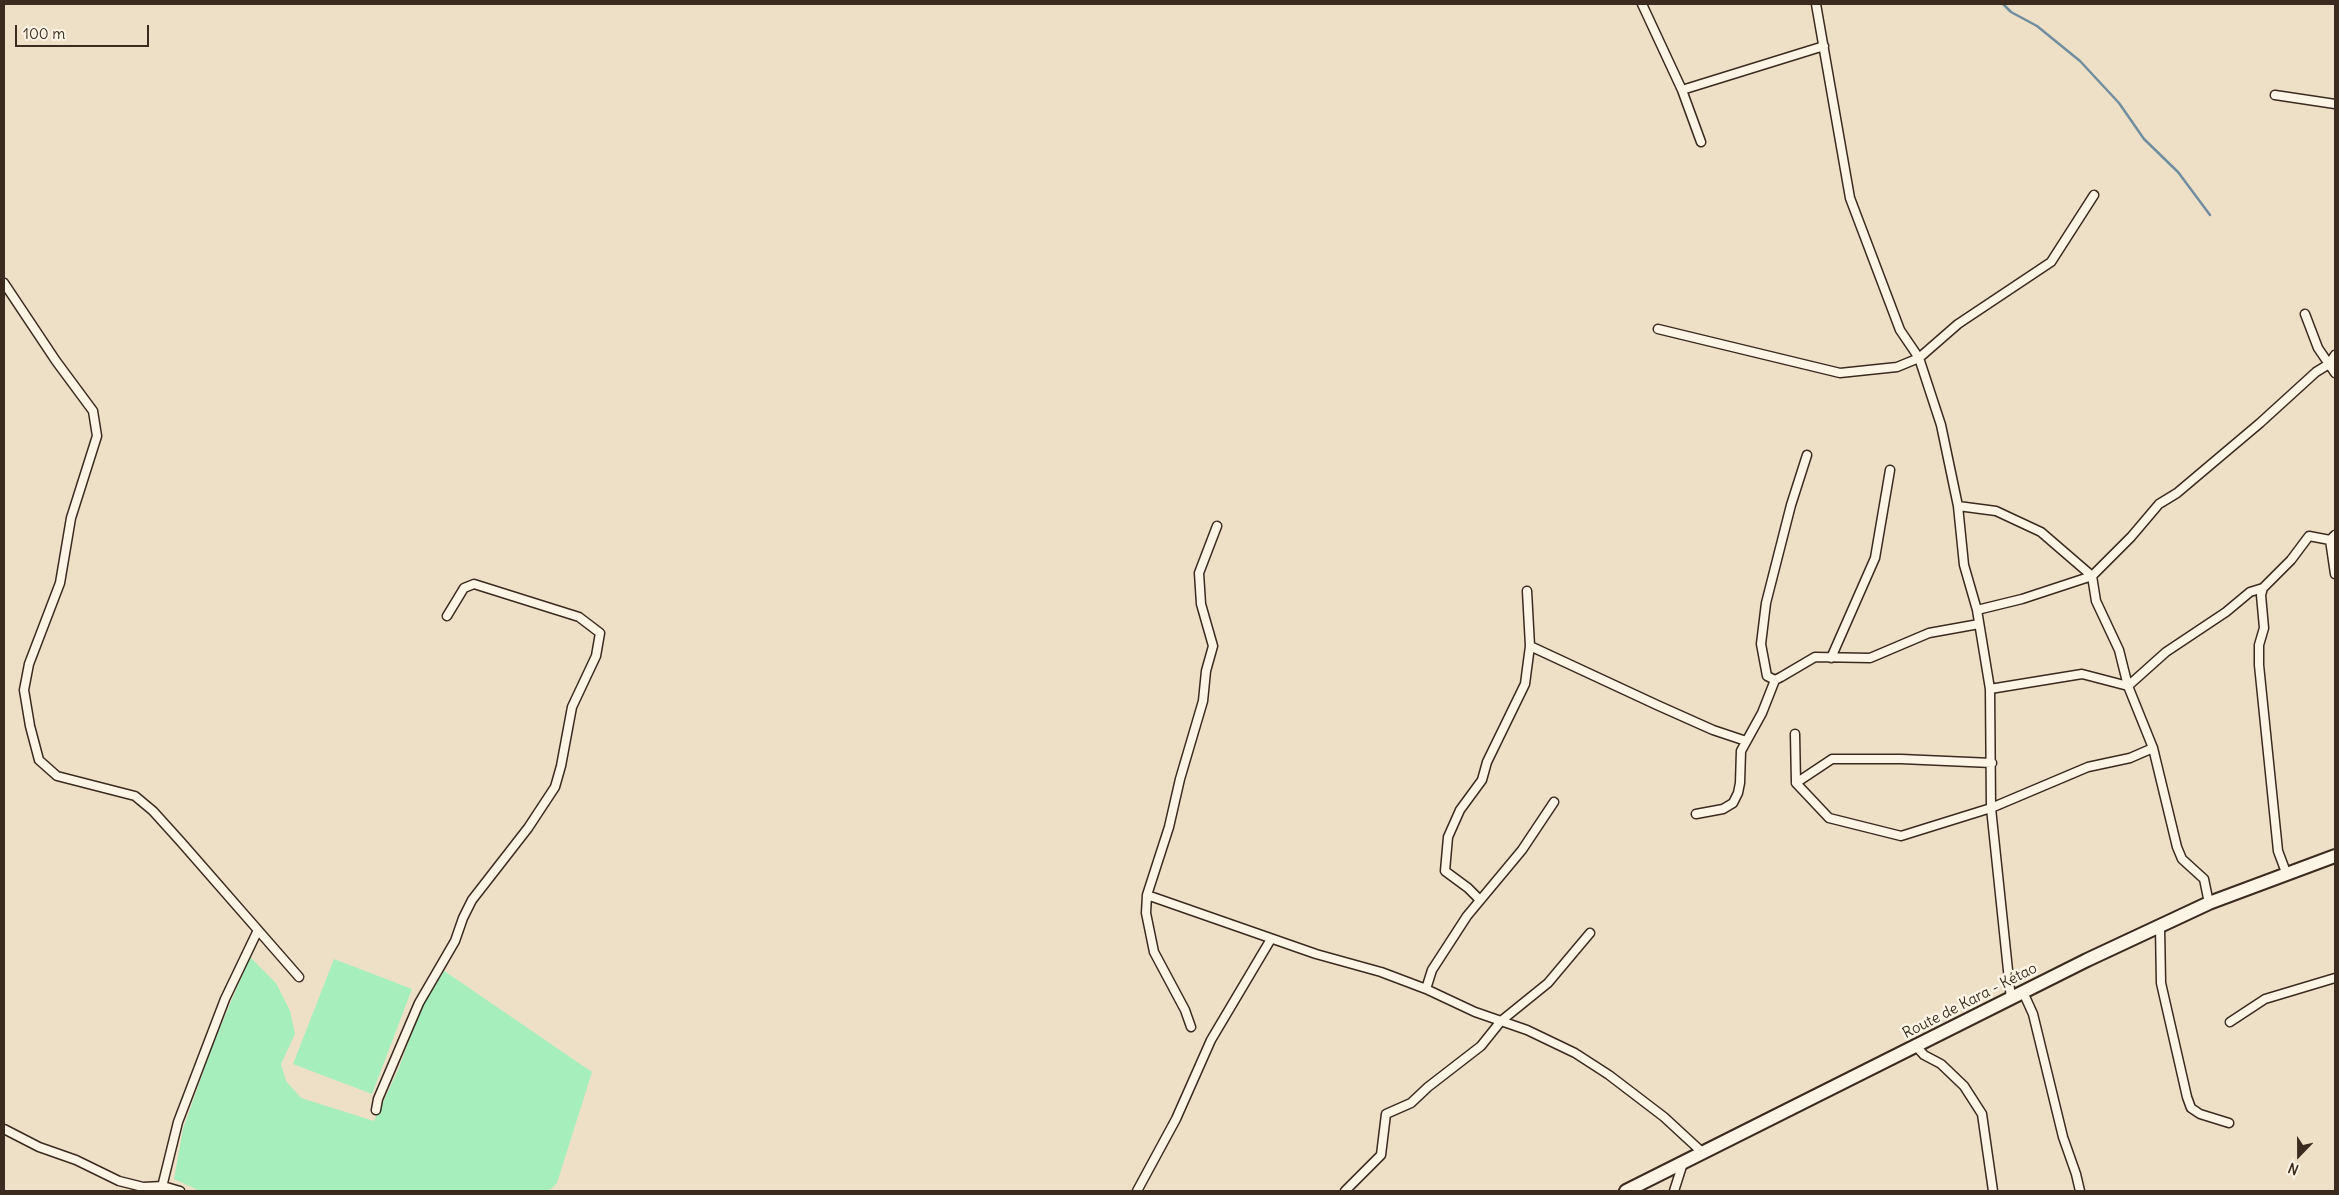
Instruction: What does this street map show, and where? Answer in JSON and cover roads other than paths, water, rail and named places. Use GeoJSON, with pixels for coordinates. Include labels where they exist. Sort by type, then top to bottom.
{"type":"FeatureCollection","features":[{"type":"Feature","properties":{"kind":"main road","name":"Route de Kara - Kétao"},"geometry":{"type":"LineString","coordinates":[[1626,1191],[2023,992],[2160,926],[2209,903],[2335,856]]}},
{"type":"Feature","properties":{"kind":"street"},"geometry":{"type":"LineString","coordinates":[[1642,4],[1682,90],[1701,142]]}},
{"type":"Feature","properties":{"kind":"street"},"geometry":{"type":"LineString","coordinates":[[1816,4],[1850,198],[1900,330],[1920,358],[1941,425],[1958,506],[1964,565],[1977,610],[1990,689],[1991,808],[2011,999]]}},
{"type":"Feature","properties":{"kind":"street"},"geometry":{"type":"LineString","coordinates":[[1682,90],[1824,46]]}},
{"type":"Feature","properties":{"kind":"street"},"geometry":{"type":"LineString","coordinates":[[2274,95],[2335,104]]}},
{"type":"Feature","properties":{"kind":"street"},"geometry":{"type":"LineString","coordinates":[[1658,329],[1840,373],[1897,367],[1920,358],[1958,324],[2051,262],[2094,195]]}},
{"type":"Feature","properties":{"kind":"street"},"geometry":{"type":"LineString","coordinates":[[4,283],[56,361],[93,411],[96,436],[71,518],[60,582],[29,664],[24,690],[30,726],[39,760],[57,776],[135,796],[153,811],[299,977]]}},
{"type":"Feature","properties":{"kind":"street"},"geometry":{"type":"LineString","coordinates":[[2305,314],[2318,348],[2335,373]]}},
{"type":"Feature","properties":{"kind":"street"},"geometry":{"type":"LineString","coordinates":[[1977,610],[2022,599],[2092,576],[2131,537],[2159,504],[2177,493],[2316,372],[2329,364],[2335,355]]}},
{"type":"Feature","properties":{"kind":"street"},"geometry":{"type":"LineString","coordinates":[[1775,680],[1767,676],[1761,644],[1766,603],[1778,551],[1807,455]]}},
{"type":"Feature","properties":{"kind":"street"},"geometry":{"type":"LineString","coordinates":[[1831,658],[1875,558],[1890,470]]}},
{"type":"Feature","properties":{"kind":"street"},"geometry":{"type":"LineString","coordinates":[[1958,506],[1996,511],[2041,532],[2092,576],[2096,601],[2119,650],[2128,686],[2153,748],[2177,847],[2182,859],[2204,879],[2209,903]]}},
{"type":"Feature","properties":{"kind":"street"},"geometry":{"type":"LineString","coordinates":[[1191,1027],[1185,1010],[1154,952],[1146,913],[1147,896],[1169,827],[1180,779],[1203,701],[1206,671],[1213,646],[1201,604],[1199,573],[1217,526]]}},
{"type":"Feature","properties":{"kind":"street"},"geometry":{"type":"LineString","coordinates":[[2128,686],[2166,652],[2226,612],[2250,592],[2262,588],[2291,560],[2309,536],[2332,537],[2335,574]]}},
{"type":"Feature","properties":{"kind":"street"},"geometry":{"type":"LineString","coordinates":[[376,1110],[378,1098],[419,1003],[455,941],[462,918],[472,900],[507,852],[528,828],[554,787],[562,766],[572,707],[596,656],[600,633],[579,617],[474,584],[464,588],[447,616]]}},
{"type":"Feature","properties":{"kind":"street"},"geometry":{"type":"LineString","coordinates":[[2262,588],[2261,601],[2264,628],[2260,645],[2259,665],[2278,851],[2288,875]]}},
{"type":"Feature","properties":{"kind":"street"},"geometry":{"type":"LineString","coordinates":[[1480,900],[1468,888],[1445,871],[1448,837],[1460,810],[1482,780],[1501,732],[1525,684],[1530,646],[1527,591]]}},
{"type":"Feature","properties":{"kind":"street"},"geometry":{"type":"LineString","coordinates":[[1696,814],[1723,809],[1733,803],[1738,794],[1741,751],[1762,713],[1775,680],[1815,657],[1870,658],[1929,633],[1979,624]]}},
{"type":"Feature","properties":{"kind":"street"},"geometry":{"type":"LineString","coordinates":[[1530,646],[1657,705],[1714,730],[1746,741]]}},
{"type":"Feature","properties":{"kind":"street"},"geometry":{"type":"LineString","coordinates":[[1990,689],[2082,674],[2128,686]]}},
{"type":"Feature","properties":{"kind":"street"},"geometry":{"type":"LineString","coordinates":[[1795,734],[1796,783],[1828,818],[1901,836],[1991,808],[2088,767],[2130,758],[2153,748]]}},
{"type":"Feature","properties":{"kind":"street"},"geometry":{"type":"LineString","coordinates":[[1796,783],[1832,759],[1901,759],[1992,763]]}},
{"type":"Feature","properties":{"kind":"street"},"geometry":{"type":"LineString","coordinates":[[1426,989],[1432,970],[1442,954],[1480,900],[1522,850],[1554,802]]}},
{"type":"Feature","properties":{"kind":"street"},"geometry":{"type":"LineString","coordinates":[[1147,896],[1271,938],[1381,972],[1426,989],[1576,1053],[1664,1118],[1703,1153]]}},
{"type":"Feature","properties":{"kind":"street"},"geometry":{"type":"LineString","coordinates":[[2160,926],[2161,983],[2187,1097],[2191,1108],[2200,1114],[2229,1123]]}},
{"type":"Feature","properties":{"kind":"street"},"geometry":{"type":"LineString","coordinates":[[162,1189],[178,1122],[225,999],[258,930]]}},
{"type":"Feature","properties":{"kind":"street"},"geometry":{"type":"LineString","coordinates":[[1345,1191],[1381,1155],[1386,1114],[1412,1103],[1428,1087],[1481,1046],[1501,1021],[1548,983],[1590,933]]}},
{"type":"Feature","properties":{"kind":"street"},"geometry":{"type":"LineString","coordinates":[[1137,1191],[1176,1119],[1211,1040],[1271,938]]}},
{"type":"Feature","properties":{"kind":"street"},"geometry":{"type":"LineString","coordinates":[[2230,1022],[2265,1000],[2335,978]]}},
{"type":"Feature","properties":{"kind":"street"},"geometry":{"type":"LineString","coordinates":[[2023,992],[2033,1014],[2063,1137],[2080,1191]]}},
{"type":"Feature","properties":{"kind":"street"},"geometry":{"type":"LineString","coordinates":[[1916,1046],[1924,1055],[1941,1064],[1964,1086],[1982,1114],[1994,1191]]}},
{"type":"Feature","properties":{"kind":"street"},"geometry":{"type":"LineString","coordinates":[[4,1129],[119,1181],[143,1187],[180,1191]]}},
{"type":"Feature","properties":{"kind":"street"},"geometry":{"type":"LineString","coordinates":[[1674,1191],[1683,1163]]}},
{"type":"Feature","properties":{"kind":"waterway"},"geometry":{"type":"LineString","coordinates":[[2003,4],[2011,12],[2037,26],[2080,61],[2119,103],[2144,139],[2178,172],[2210,215]]}}]}
